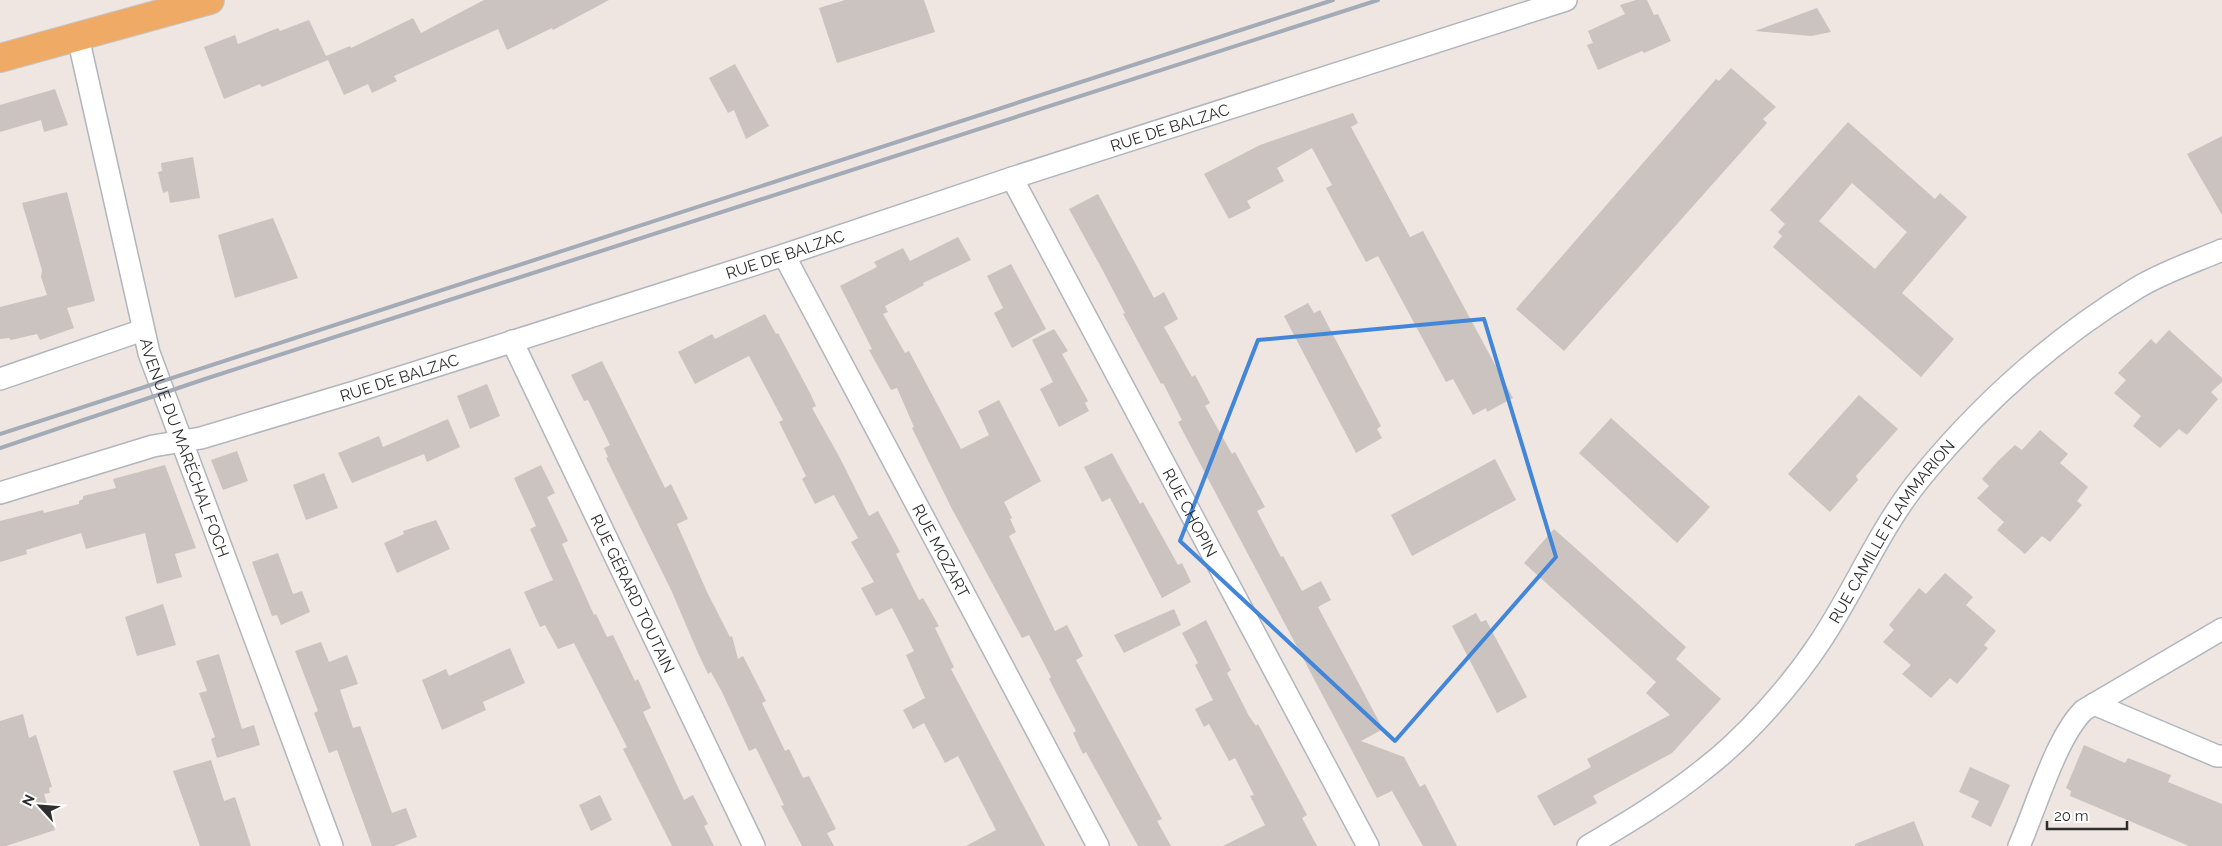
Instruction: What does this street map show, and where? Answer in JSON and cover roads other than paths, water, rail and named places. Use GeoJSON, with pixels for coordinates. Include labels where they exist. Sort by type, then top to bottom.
{"type":"FeatureCollection","features":[{"type":"Feature","properties":{"kind":"main road"},"geometry":{"type":"LineString","coordinates":[[0,58],[205,1]]}},
{"type":"Feature","properties":{"kind":"street","name":"RUE DE BALZAC"},"geometry":{"type":"LineString","coordinates":[[0,493],[153,446],[183,442],[266,419],[784,255],[1012,178],[1566,0]]}},
{"type":"Feature","properties":{"kind":"street","name":"AVENUE DU MARÉCHAL FOCH"},"geometry":{"type":"LineString","coordinates":[[78,37],[149,353],[332,846]]}},
{"type":"Feature","properties":{"kind":"street","name":"RUE CHOPIN"},"geometry":{"type":"LineString","coordinates":[[1012,178],[1368,846]]}},
{"type":"Feature","properties":{"kind":"street","name":"RUE MOZART"},"geometry":{"type":"LineString","coordinates":[[784,255],[1098,846]]}},
{"type":"Feature","properties":{"kind":"street","name":"RUE CAMILLE FLAMMARION"},"geometry":{"type":"LineString","coordinates":[[1588,846],[1630,821],[1704,770],[1749,728],[1790,682],[1820,643],[1880,538],[1921,477],[1964,426],[2010,380],[2072,331],[2139,287],[2218,255]]}},
{"type":"Feature","properties":{"kind":"street"},"geometry":{"type":"LineString","coordinates":[[0,379],[143,330]]}},
{"type":"Feature","properties":{"kind":"street","name":"RUE GÉRARD TOUTAIN"},"geometry":{"type":"LineString","coordinates":[[512,341],[754,846]]}},
{"type":"Feature","properties":{"kind":"street"},"geometry":{"type":"LineString","coordinates":[[2020,846],[2073,720],[2084,710],[2222,629]]}},
{"type":"Feature","properties":{"kind":"street"},"geometry":{"type":"LineString","coordinates":[[2094,704],[2217,756],[2222,756]]}},
{"type":"Feature","properties":{"kind":"railway"},"geometry":{"type":"LineString","coordinates":[[0,434],[1333,0]]}},
{"type":"Feature","properties":{"kind":"railway"},"geometry":{"type":"LineString","coordinates":[[0,448],[205,379],[1378,0]]}}]}
